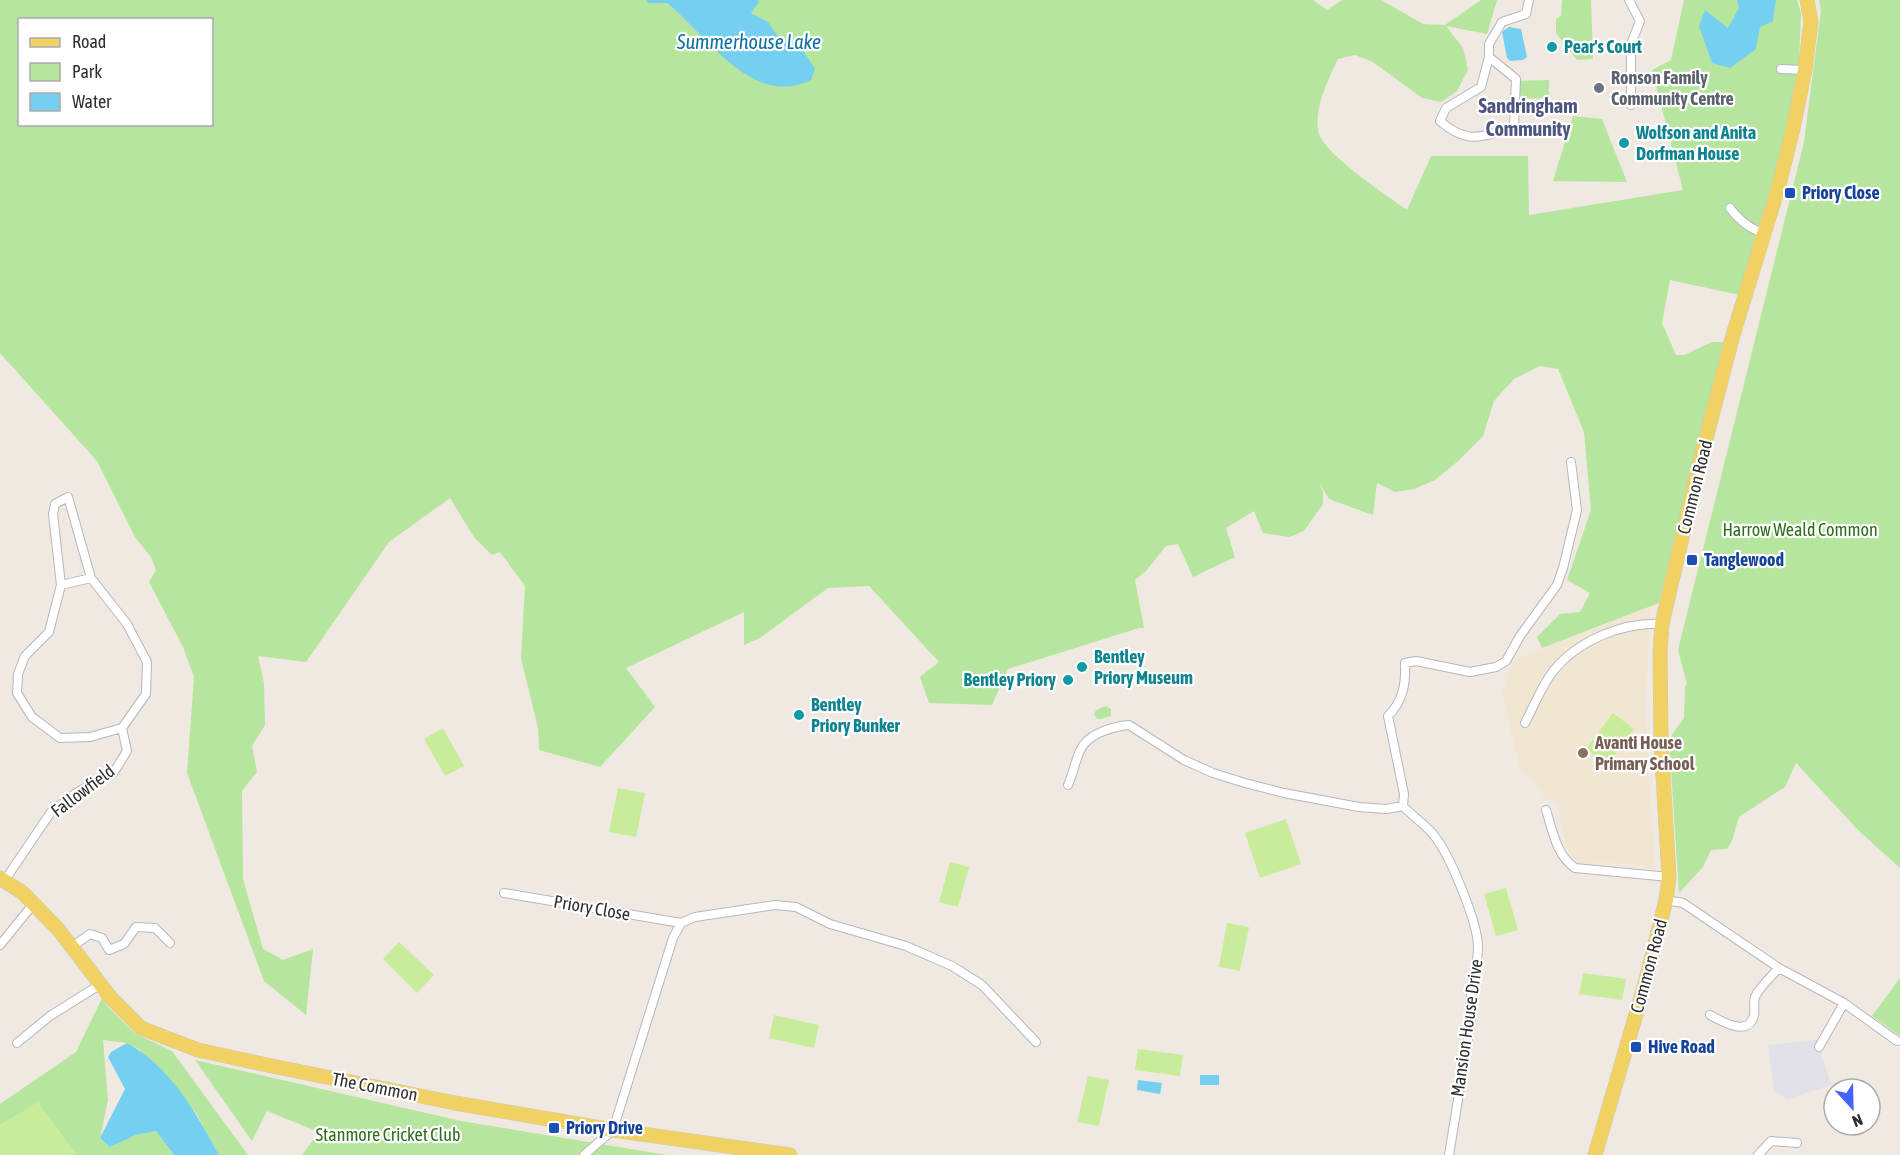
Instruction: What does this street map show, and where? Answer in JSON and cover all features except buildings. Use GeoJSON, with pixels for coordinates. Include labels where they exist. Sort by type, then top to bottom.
{"type":"FeatureCollection","features":[{"type":"Feature","properties":{"kind":"main road","name":"Common Road"},"geometry":{"type":"LineString","coordinates":[[1595,1155],[1666,900],[1669,877],[1661,741],[1662,624],[1697,473],[1733,335],[1781,174],[1805,70],[1811,21],[1807,0]]}},
{"type":"Feature","properties":{"kind":"main road","name":"The Common"},"geometry":{"type":"LineString","coordinates":[[3,879],[34,903],[73,946],[111,998],[141,1028],[198,1050],[408,1094],[613,1130],[790,1155]]}},
{"type":"Feature","properties":{"kind":"street"},"geometry":{"type":"LineString","coordinates":[[1489,57],[1516,79],[1514,127],[1469,138],[1453,133],[1440,122],[1446,108],[1480,87],[1489,57],[1489,44],[1502,22],[1526,14],[1529,0]]}},
{"type":"Feature","properties":{"kind":"street"},"geometry":{"type":"LineString","coordinates":[[1629,0],[1640,21],[1631,44],[1631,105]]}},
{"type":"Feature","properties":{"kind":"street"},"geometry":{"type":"LineString","coordinates":[[1781,69],[1805,70]]}},
{"type":"Feature","properties":{"kind":"street"},"geometry":{"type":"LineString","coordinates":[[1730,208],[1754,231],[1764,233]]}},
{"type":"Feature","properties":{"kind":"street"},"geometry":{"type":"LineString","coordinates":[[1068,785],[1084,743],[1096,734],[1129,725],[1184,760],[1213,773],[1245,783],[1359,807],[1386,809],[1403,806],[1404,794],[1388,716],[1402,696],[1405,663],[1416,662],[1470,672],[1496,667],[1506,661],[1520,636],[1557,585],[1563,568],[1576,510],[1571,462]]}},
{"type":"Feature","properties":{"kind":"street","name":"Fallowfield"},"geometry":{"type":"LineString","coordinates":[[68,497],[91,578],[127,624],[147,662],[146,694],[122,728],[90,737],[60,738],[32,717],[17,693],[18,674],[25,656],[49,632],[61,585],[53,514],[55,504],[68,497]]}},
{"type":"Feature","properties":{"kind":"street"},"geometry":{"type":"LineString","coordinates":[[61,585],[91,578]]}},
{"type":"Feature","properties":{"kind":"street"},"geometry":{"type":"LineString","coordinates":[[1525,723],[1554,669],[1574,651],[1600,635],[1646,624],[1662,624]]}},
{"type":"Feature","properties":{"kind":"street","name":"Fallowfield"},"geometry":{"type":"LineString","coordinates":[[3,879],[51,812],[76,793],[114,772],[127,751],[122,728]]}},
{"type":"Feature","properties":{"kind":"street","name":"Mansion House Drive"},"geometry":{"type":"LineString","coordinates":[[1403,806],[1431,832],[1443,848],[1464,897],[1477,940],[1475,975],[1469,1007],[1471,1020],[1449,1155]]}},
{"type":"Feature","properties":{"kind":"street"},"geometry":{"type":"LineString","coordinates":[[1546,810],[1559,850],[1568,863],[1575,868],[1669,877]]}},
{"type":"Feature","properties":{"kind":"street","name":"Priory Close"},"geometry":{"type":"LineString","coordinates":[[504,893],[681,923]]}},
{"type":"Feature","properties":{"kind":"street"},"geometry":{"type":"LineString","coordinates":[[1666,900],[1683,903],[1779,968],[1844,1003],[1897,1041]]}},
{"type":"Feature","properties":{"kind":"street"},"geometry":{"type":"LineString","coordinates":[[0,945],[34,903]]}},
{"type":"Feature","properties":{"kind":"street"},"geometry":{"type":"LineString","coordinates":[[584,1155],[613,1130],[673,938],[681,923],[695,916],[776,905],[796,907],[830,924],[906,946],[952,966],[982,986],[1036,1042]]}},
{"type":"Feature","properties":{"kind":"street"},"geometry":{"type":"LineString","coordinates":[[73,946],[90,934],[102,938],[109,950],[124,944],[136,927],[155,928],[170,943]]}},
{"type":"Feature","properties":{"kind":"street"},"geometry":{"type":"LineString","coordinates":[[1710,1015],[1734,1026],[1749,1024],[1754,1016],[1755,997],[1779,968]]}},
{"type":"Feature","properties":{"kind":"street"},"geometry":{"type":"LineString","coordinates":[[17,1043],[50,1016],[101,984]]}},
{"type":"Feature","properties":{"kind":"street"},"geometry":{"type":"LineString","coordinates":[[1819,1047],[1844,1003]]}},
{"type":"Feature","properties":{"kind":"street"},"geometry":{"type":"LineString","coordinates":[[1758,1155],[1772,1141],[1797,1143]]}},
{"type":"Feature","properties":{"kind":"shaded area","name":"Avanti House Primary School"},"geometry":{"type":"Polygon","coordinates":[[[1651,607],[1645,704],[1655,869],[1619,863],[1583,863],[1577,861],[1569,853],[1560,824],[1560,806],[1556,802],[1545,799],[1535,783],[1520,769],[1502,694],[1512,661],[1651,607]]]}},
{"type":"Feature","properties":{"kind":"shaded area"},"geometry":{"type":"Polygon","coordinates":[[[1817,1040],[1829,1077],[1822,1077],[1822,1088],[1788,1099],[1774,1091],[1768,1045],[1817,1040]]]}},
{"type":"Feature","properties":{"kind":"green space"},"geometry":{"type":"Polygon","coordinates":[[[0,0],[646,0],[648,3],[667,3],[678,12],[801,47],[777,35],[767,22],[751,13],[758,0],[1313,0],[1327,10],[1342,0],[1381,0],[1423,24],[1445,25],[1481,0],[1497,0],[1487,34],[1446,26],[1463,48],[1468,70],[1457,91],[1441,102],[1422,98],[1373,62],[1355,55],[1338,59],[1320,102],[1318,130],[1330,150],[1342,161],[1407,210],[1431,156],[1528,156],[1529,215],[1683,190],[1652,70],[1671,60],[1684,0],[1797,0],[1801,13],[1799,66],[1780,171],[1753,246],[1740,295],[1670,280],[1662,323],[1676,355],[1684,355],[1712,342],[1727,342],[1699,440],[1659,603],[1542,648],[1537,637],[1560,614],[1580,612],[1590,593],[1567,580],[1591,510],[1584,432],[1558,369],[1540,366],[1514,379],[1494,401],[1483,436],[1435,480],[1414,489],[1395,492],[1377,483],[1373,515],[1329,499],[1319,482],[1323,492],[1323,504],[1304,531],[1289,537],[1263,533],[1254,511],[1226,528],[1235,557],[1193,577],[1178,544],[1166,546],[1146,571],[1135,580],[1144,628],[1008,669],[992,705],[929,703],[920,677],[939,662],[869,586],[828,588],[760,638],[744,645],[744,612],[626,668],[655,707],[600,767],[539,750],[538,728],[521,658],[525,586],[500,552],[492,555],[474,537],[450,498],[389,542],[306,662],[258,656],[264,683],[265,725],[252,746],[257,772],[242,791],[243,879],[263,949],[283,960],[313,949],[306,1015],[264,981],[187,773],[194,677],[183,647],[149,582],[156,570],[151,557],[135,537],[97,461],[0,353],[0,0]]]}},
{"type":"Feature","properties":{"kind":"green space"},"geometry":{"type":"Polygon","coordinates":[[[1562,0],[1591,0],[1593,59],[1577,60],[1556,33],[1556,19],[1561,16],[1562,0]]]}},
{"type":"Feature","properties":{"kind":"green space","name":"Harrow Weald Common"},"geometry":{"type":"Polygon","coordinates":[[[1819,0],[1900,0],[1900,868],[1858,830],[1796,763],[1785,787],[1740,816],[1732,842],[1727,849],[1711,850],[1703,867],[1679,893],[1669,739],[1684,718],[1687,684],[1678,650],[1804,142],[1821,10],[1819,0]]]}},
{"type":"Feature","properties":{"kind":"green space"},"geometry":{"type":"Polygon","coordinates":[[[1549,80],[1549,98],[1519,99],[1519,81],[1549,80]]]}},
{"type":"Feature","properties":{"kind":"green space"},"geometry":{"type":"Polygon","coordinates":[[[1573,116],[1602,119],[1627,182],[1553,181],[1573,116]]]}},
{"type":"Feature","properties":{"kind":"green space"},"geometry":{"type":"Polygon","coordinates":[[[1106,706],[1111,709],[1111,716],[1097,719],[1094,714],[1096,710],[1106,706]]]}},
{"type":"Feature","properties":{"kind":"green space"},"geometry":{"type":"Polygon","coordinates":[[[1613,713],[1634,729],[1607,765],[1586,749],[1613,713]]]}},
{"type":"Feature","properties":{"kind":"green space"},"geometry":{"type":"Polygon","coordinates":[[[443,728],[464,766],[445,776],[424,739],[443,728]]]}},
{"type":"Feature","properties":{"kind":"green space"},"geometry":{"type":"Polygon","coordinates":[[[618,788],[645,793],[636,837],[609,832],[618,788]]]}},
{"type":"Feature","properties":{"kind":"green space"},"geometry":{"type":"Polygon","coordinates":[[[1286,819],[1301,864],[1260,878],[1245,833],[1286,819]]]}},
{"type":"Feature","properties":{"kind":"green space"},"geometry":{"type":"Polygon","coordinates":[[[950,862],[969,867],[958,907],[939,902],[950,862]]]}},
{"type":"Feature","properties":{"kind":"green space"},"geometry":{"type":"Polygon","coordinates":[[[1506,888],[1518,930],[1496,936],[1484,894],[1506,888]]]}},
{"type":"Feature","properties":{"kind":"green space"},"geometry":{"type":"Polygon","coordinates":[[[1227,923],[1249,927],[1240,971],[1219,967],[1227,923]]]}},
{"type":"Feature","properties":{"kind":"green space"},"geometry":{"type":"Polygon","coordinates":[[[399,942],[434,975],[417,993],[383,959],[399,942]]]}},
{"type":"Feature","properties":{"kind":"green space"},"geometry":{"type":"Polygon","coordinates":[[[1583,973],[1626,979],[1622,1000],[1579,994],[1583,973]]]}},
{"type":"Feature","properties":{"kind":"green space"},"geometry":{"type":"Polygon","coordinates":[[[1900,978],[1900,1036],[1872,1016],[1900,978]]]}},
{"type":"Feature","properties":{"kind":"green space"},"geometry":{"type":"Polygon","coordinates":[[[102,998],[108,1007],[136,1034],[172,1051],[248,1155],[219,1155],[196,1113],[140,1050],[127,1043],[103,1040],[108,1100],[100,1138],[110,1147],[136,1135],[156,1131],[174,1155],[76,1155],[38,1103],[0,1125],[0,1104],[76,1052],[102,998]]]}},
{"type":"Feature","properties":{"kind":"green space"},"geometry":{"type":"Polygon","coordinates":[[[774,1015],[819,1025],[814,1048],[769,1038],[774,1015]]]}},
{"type":"Feature","properties":{"kind":"green space"},"geometry":{"type":"Polygon","coordinates":[[[1138,1049],[1183,1055],[1180,1076],[1135,1070],[1138,1049]]]}},
{"type":"Feature","properties":{"kind":"green space","name":"Stanmore Cricket Club"},"geometry":{"type":"Polygon","coordinates":[[[195,1060],[461,1121],[667,1155],[302,1155],[319,1132],[267,1111],[252,1141],[195,1060]]]}},
{"type":"Feature","properties":{"kind":"green space"},"geometry":{"type":"Polygon","coordinates":[[[1088,1076],[1109,1080],[1099,1126],[1077,1122],[1088,1076]]]}},
{"type":"Feature","properties":{"kind":"green space"},"geometry":{"type":"Polygon","coordinates":[[[38,1102],[76,1155],[0,1155],[0,1125],[38,1102]]]}},
{"type":"Feature","properties":{"kind":"water","name":"Summerhouse Lake"},"geometry":{"type":"Polygon","coordinates":[[[646,0],[758,0],[759,2],[751,13],[768,22],[777,35],[801,47],[815,69],[811,80],[790,86],[769,85],[750,77],[715,49],[667,3],[648,3],[646,0]]]}},
{"type":"Feature","properties":{"kind":"water"},"geometry":{"type":"Polygon","coordinates":[[[1737,0],[1776,0],[1773,21],[1760,27],[1756,49],[1730,68],[1712,63],[1699,26],[1705,10],[1728,28],[1739,8],[1737,0]]]}},
{"type":"Feature","properties":{"kind":"water"},"geometry":{"type":"Polygon","coordinates":[[[1509,27],[1521,29],[1527,57],[1523,60],[1510,61],[1507,58],[1502,32],[1509,27]]]}},
{"type":"Feature","properties":{"kind":"water"},"geometry":{"type":"Polygon","coordinates":[[[127,1043],[157,1065],[181,1092],[219,1155],[174,1155],[156,1131],[136,1135],[110,1147],[100,1138],[125,1089],[108,1057],[111,1052],[127,1043]]]}},
{"type":"Feature","properties":{"kind":"water"},"geometry":{"type":"Polygon","coordinates":[[[1200,1075],[1219,1075],[1219,1085],[1200,1085],[1200,1075]]]}},
{"type":"Feature","properties":{"kind":"water"},"geometry":{"type":"Polygon","coordinates":[[[1138,1080],[1162,1083],[1160,1094],[1137,1090],[1138,1080]]]}},
{"type":"Feature","properties":{"kind":"place","name":"Pear's Court"},"geometry":{"type":"Point","coordinates":[1552,47]}},
{"type":"Feature","properties":{"kind":"place","name":"Ronson Family Community Centre"},"geometry":{"type":"Point","coordinates":[1599,88]}},
{"type":"Feature","properties":{"kind":"place","name":"Wolfson and Anita Dorfman House"},"geometry":{"type":"Point","coordinates":[1624,143]}},
{"type":"Feature","properties":{"kind":"place","name":"Priory Close"},"geometry":{"type":"Point","coordinates":[1790,193]}},
{"type":"Feature","properties":{"kind":"place","name":"Tanglewood"},"geometry":{"type":"Point","coordinates":[1692,560]}},
{"type":"Feature","properties":{"kind":"place","name":"Bentley Priory Museum"},"geometry":{"type":"Point","coordinates":[1082,667]}},
{"type":"Feature","properties":{"kind":"place","name":"Bentley Priory"},"geometry":{"type":"Point","coordinates":[1068,680]}},
{"type":"Feature","properties":{"kind":"place","name":"Bentley Priory Bunker"},"geometry":{"type":"Point","coordinates":[799,715]}},
{"type":"Feature","properties":{"kind":"place","name":"Avanti House Primary School"},"geometry":{"type":"Point","coordinates":[1583,753]}},
{"type":"Feature","properties":{"kind":"place","name":"Hive Road"},"geometry":{"type":"Point","coordinates":[1636,1047]}},
{"type":"Feature","properties":{"kind":"place","name":"Priory Drive"},"geometry":{"type":"Point","coordinates":[554,1128]}},
{"type":"Feature","properties":{"kind":"district","name":"Sandringham Community"},"geometry":{"type":"Point","coordinates":[1528,118]}}]}
